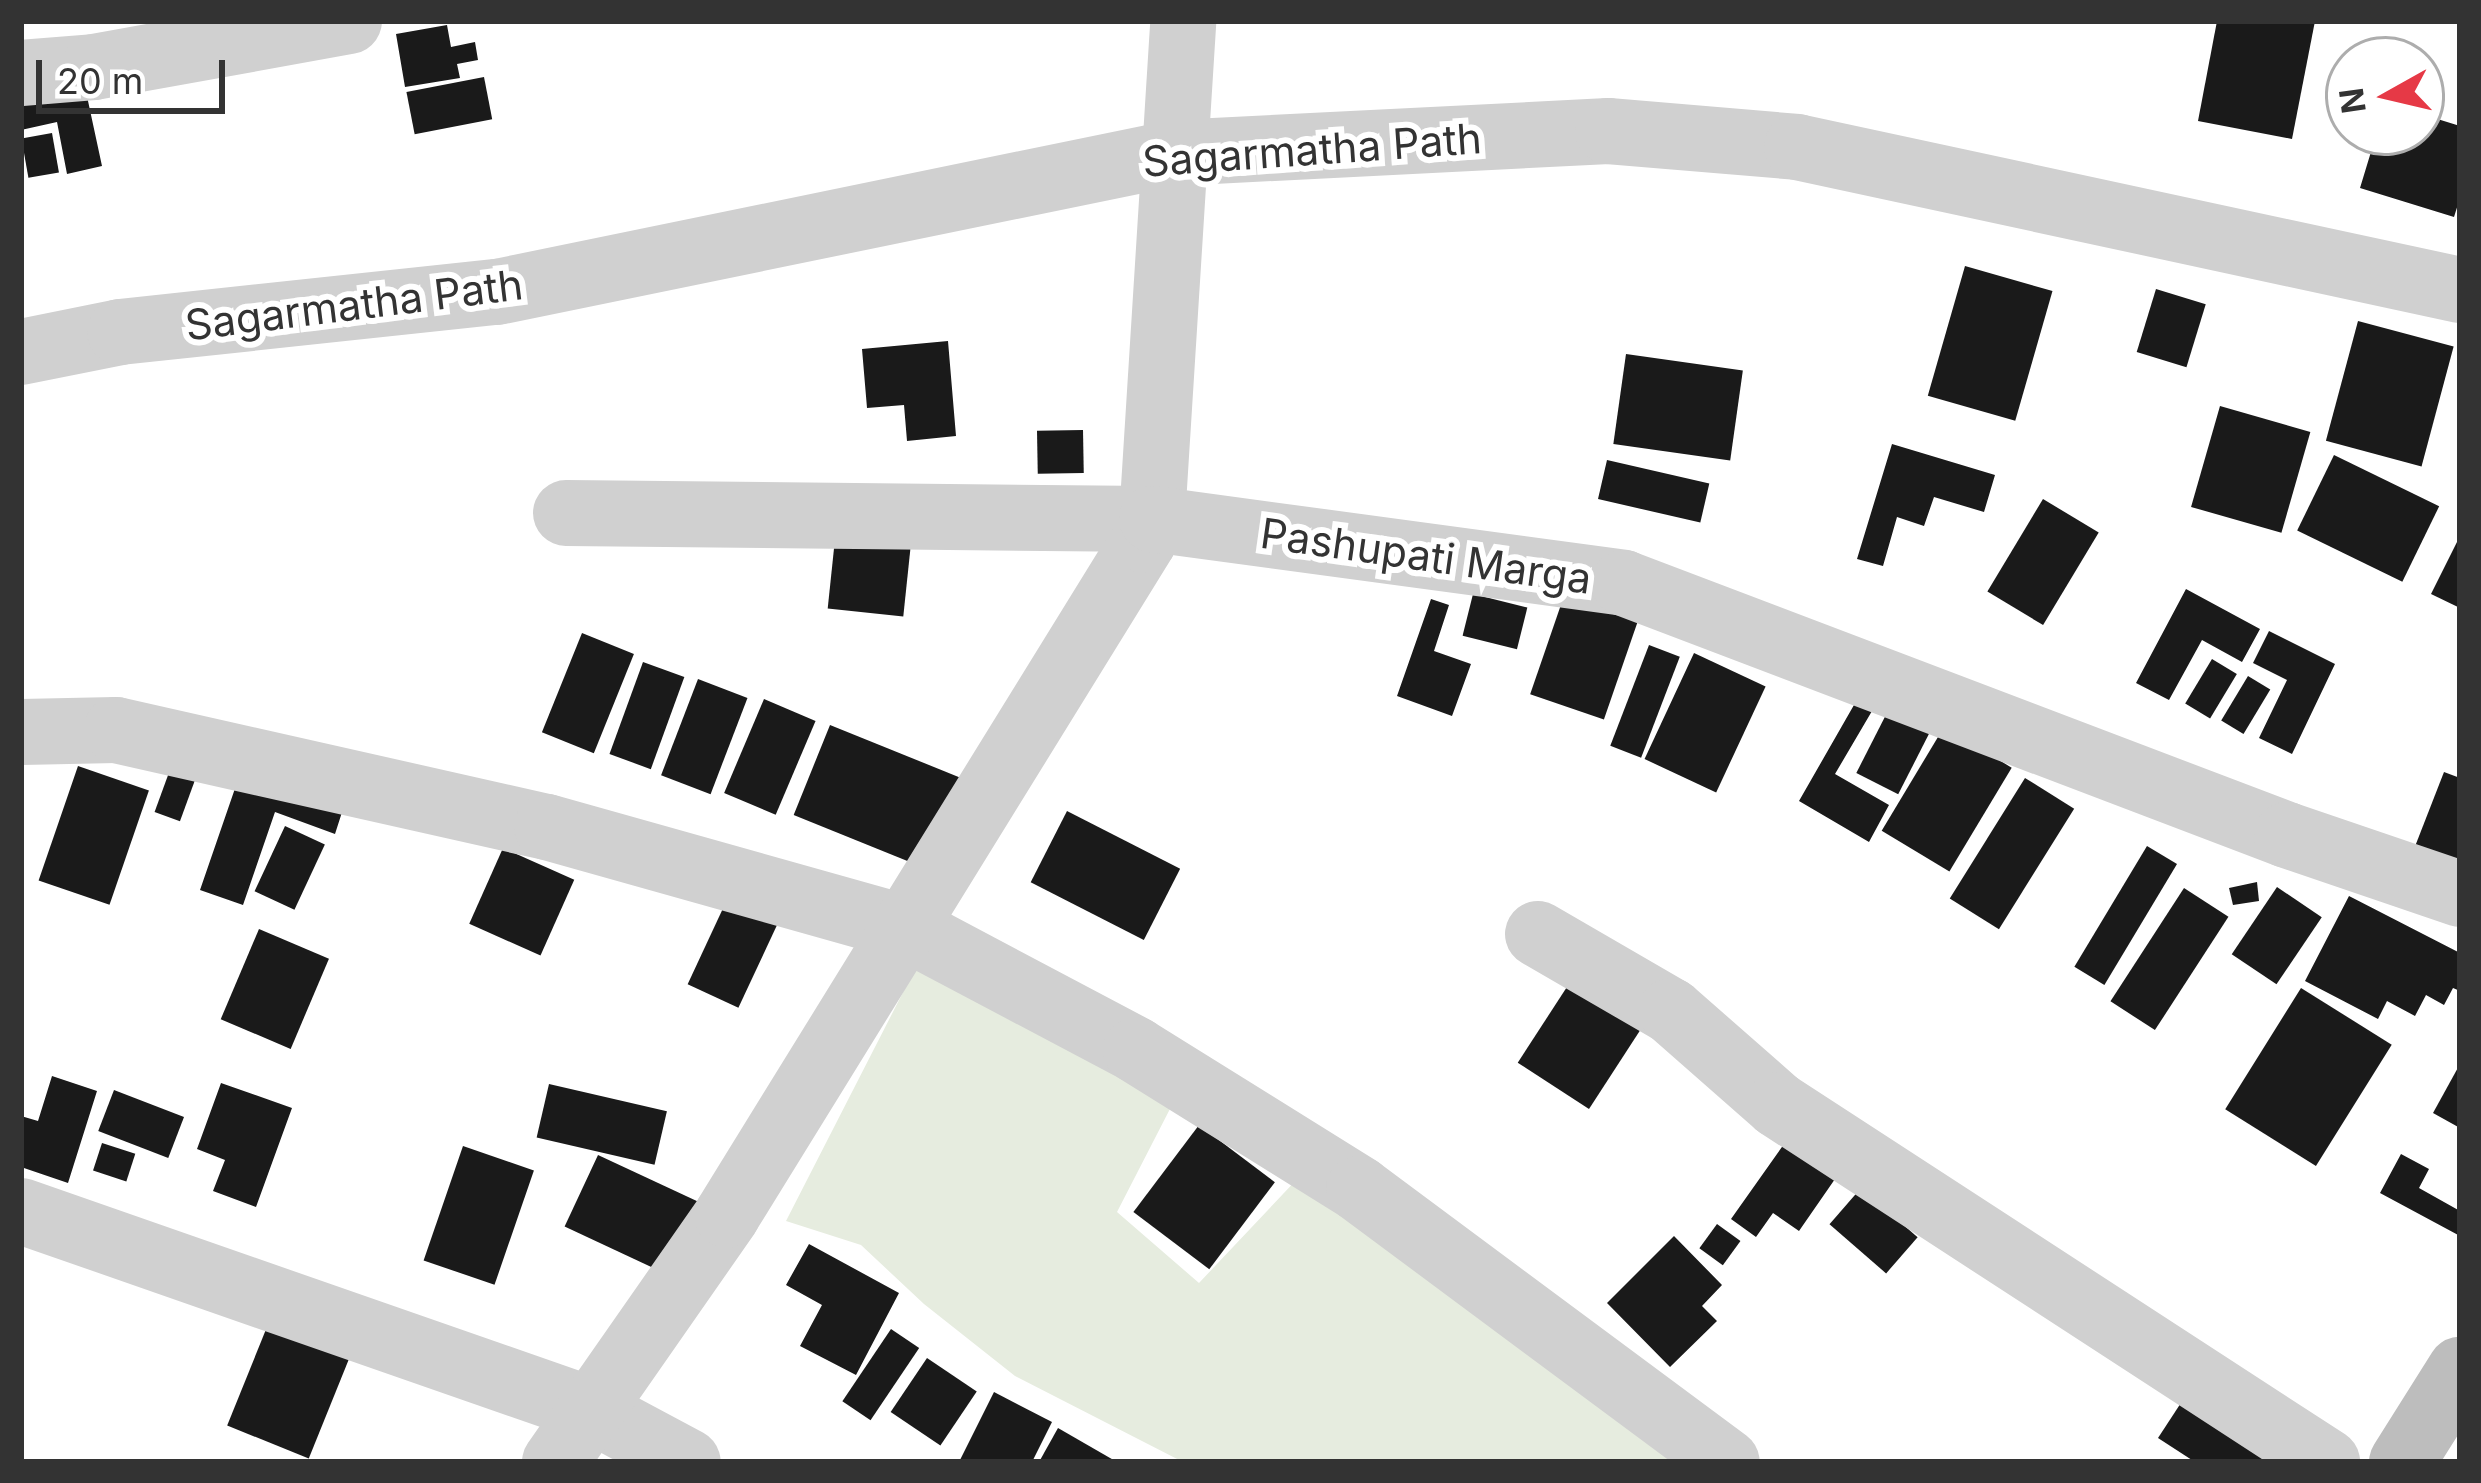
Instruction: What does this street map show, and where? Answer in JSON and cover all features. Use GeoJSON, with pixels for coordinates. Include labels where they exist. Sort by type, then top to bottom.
{"type":"FeatureCollection","features":[{"type":"Feature","properties":{"kind":"street"},"geometry":{"type":"LineString","coordinates":[[21,73],[94,67],[349,21]]}},
{"type":"Feature","properties":{"kind":"street"},"geometry":{"type":"LineString","coordinates":[[572,1436],[727,1215],[1152,519],[1183,21]]}},
{"type":"Feature","properties":{"kind":"street","name":"Sagarmatha Path"},"geometry":{"type":"LineString","coordinates":[[21,352],[120,332],[497,292],[1174,153],[1608,131],[1798,147],[2460,290]]}},
{"type":"Feature","properties":{"kind":"street","name":"Pashupati Marga"},"geometry":{"type":"LineString","coordinates":[[566,513],[1152,519],[1624,583],[2287,835],[2460,894]]}},
{"type":"Feature","properties":{"kind":"street"},"geometry":{"type":"LineString","coordinates":[[21,732],[116,730],[548,827],[906,928],[1136,1050],[1359,1189],[1727,1462]]}},
{"type":"Feature","properties":{"kind":"street"},"geometry":{"type":"LineString","coordinates":[[1538,934],[1671,1011],[1778,1105],[2327,1462]]}},
{"type":"Feature","properties":{"kind":"street"},"geometry":{"type":"LineString","coordinates":[[21,1211],[572,1436],[688,1462]]}},
{"type":"Feature","properties":{"kind":"street"},"geometry":{"type":"LineString","coordinates":[[2402,1462],[2460,1370]]}},
{"type":"Feature","properties":{"kind":"shaded area"},"geometry":{"type":"Polygon","coordinates":[[[918,963],[1172,1105],[1117,1212],[1199,1283],[1300,1176],[1682,1462],[1183,1462],[1015,1376],[924,1304],[861,1245],[786,1221],[918,963]]]}},
{"type":"Feature","properties":{"kind":"building"},"geometry":{"type":"Polygon","coordinates":[[[2217,21],[2315,21],[2292,139],[2198,121],[2217,21]]]}},
{"type":"Feature","properties":{"kind":"building"},"geometry":{"type":"Polygon","coordinates":[[[447,25],[451,47],[475,42],[478,60],[457,64],[460,78],[405,87],[396,34],[447,25]]]}},
{"type":"Feature","properties":{"kind":"building"},"geometry":{"type":"Polygon","coordinates":[[[484,77],[492,119],[415,134],[406,92],[484,77]]]}},
{"type":"Feature","properties":{"kind":"building"},"geometry":{"type":"Polygon","coordinates":[[[85,87],[102,166],[67,174],[57,122],[21,130],[21,101],[85,87]]]}},
{"type":"Feature","properties":{"kind":"building"},"geometry":{"type":"Polygon","coordinates":[[[2445,121],[2460,126],[2460,198],[2454,217],[2360,188],[2370,156],[2445,156],[2445,121]]]}},
{"type":"Feature","properties":{"kind":"building"},"geometry":{"type":"Polygon","coordinates":[[[52,133],[59,172],[28,178],[21,138],[52,133]]]}},
{"type":"Feature","properties":{"kind":"building"},"geometry":{"type":"Polygon","coordinates":[[[1965,266],[2052,291],[2015,421],[1928,396],[1965,266]]]}},
{"type":"Feature","properties":{"kind":"building"},"geometry":{"type":"Polygon","coordinates":[[[2156,289],[2206,304],[2186,367],[2137,352],[2156,289]]]}},
{"type":"Feature","properties":{"kind":"building"},"geometry":{"type":"Polygon","coordinates":[[[2358,321],[2454,347],[2422,466],[2326,441],[2358,321]]]}},
{"type":"Feature","properties":{"kind":"building"},"geometry":{"type":"Polygon","coordinates":[[[948,341],[956,436],[907,441],[904,405],[867,408],[862,349],[948,341]]]}},
{"type":"Feature","properties":{"kind":"building"},"geometry":{"type":"Polygon","coordinates":[[[1626,354],[1743,370],[1730,461],[1613,444],[1626,354]]]}},
{"type":"Feature","properties":{"kind":"building"},"geometry":{"type":"Polygon","coordinates":[[[2220,406],[2310,432],[2281,533],[2191,507],[2220,406]]]}},
{"type":"Feature","properties":{"kind":"building"},"geometry":{"type":"Polygon","coordinates":[[[1083,430],[1084,473],[1038,474],[1037,431],[1083,430]]]}},
{"type":"Feature","properties":{"kind":"building"},"geometry":{"type":"Polygon","coordinates":[[[1892,444],[1995,475],[1984,512],[1934,497],[1924,526],[1897,517],[1883,566],[1857,559],[1892,444]]]}},
{"type":"Feature","properties":{"kind":"building"},"geometry":{"type":"Polygon","coordinates":[[[2334,455],[2439,506],[2402,582],[2297,530],[2334,455]]]}},
{"type":"Feature","properties":{"kind":"building"},"geometry":{"type":"Polygon","coordinates":[[[1607,460],[1709,484],[1700,523],[1598,499],[1607,460]]]}},
{"type":"Feature","properties":{"kind":"building"},"geometry":{"type":"Polygon","coordinates":[[[2043,499],[2099,532],[2043,625],[1987,592],[2043,499]]]}},
{"type":"Feature","properties":{"kind":"building"},"geometry":{"type":"Polygon","coordinates":[[[837,520],[913,528],[903,616],[828,609],[837,520]]]}},
{"type":"Feature","properties":{"kind":"building"},"geometry":{"type":"Polygon","coordinates":[[[2460,536],[2460,608],[2431,594],[2460,536]]]}},
{"type":"Feature","properties":{"kind":"building"},"geometry":{"type":"Polygon","coordinates":[[[2186,589],[2260,629],[2242,662],[2202,640],[2169,700],[2136,683],[2186,589]]]}},
{"type":"Feature","properties":{"kind":"building"},"geometry":{"type":"Polygon","coordinates":[[[1565,593],[1639,618],[1604,720],[1530,694],[1565,593]]]}},
{"type":"Feature","properties":{"kind":"building"},"geometry":{"type":"Polygon","coordinates":[[[1473,594],[1527,608],[1517,649],[1463,636],[1473,594]]]}},
{"type":"Feature","properties":{"kind":"building"},"geometry":{"type":"Polygon","coordinates":[[[1431,599],[1449,605],[1434,651],[1471,664],[1452,716],[1397,696],[1431,599]]]}},
{"type":"Feature","properties":{"kind":"building"},"geometry":{"type":"Polygon","coordinates":[[[2269,631],[2335,664],[2292,754],[2259,738],[2287,680],[2253,663],[2269,631]]]}},
{"type":"Feature","properties":{"kind":"building"},"geometry":{"type":"Polygon","coordinates":[[[582,633],[634,654],[594,753],[542,732],[582,633]]]}},
{"type":"Feature","properties":{"kind":"building"},"geometry":{"type":"Polygon","coordinates":[[[1649,645],[1680,657],[1641,758],[1610,746],[1649,645]]]}},
{"type":"Feature","properties":{"kind":"building"},"geometry":{"type":"Polygon","coordinates":[[[1694,653],[1766,686],[1716,792],[1645,759],[1694,653]]]}},
{"type":"Feature","properties":{"kind":"building"},"geometry":{"type":"Polygon","coordinates":[[[2212,659],[2237,674],[2210,719],[2185,704],[2212,659]]]}},
{"type":"Feature","properties":{"kind":"building"},"geometry":{"type":"Polygon","coordinates":[[[643,662],[684,677],[651,769],[609,754],[643,662]]]}},
{"type":"Feature","properties":{"kind":"building"},"geometry":{"type":"Polygon","coordinates":[[[2248,676],[2270,689],[2244,734],[2221,721],[2248,676]]]}},
{"type":"Feature","properties":{"kind":"building"},"geometry":{"type":"Polygon","coordinates":[[[698,679],[747,698],[711,794],[661,775],[698,679]]]}},
{"type":"Feature","properties":{"kind":"building"},"geometry":{"type":"Polygon","coordinates":[[[1866,684],[1882,694],[1835,774],[1889,805],[1869,842],[1799,801],[1866,684]]]}},
{"type":"Feature","properties":{"kind":"building"},"geometry":{"type":"Polygon","coordinates":[[[764,699],[816,721],[776,815],[724,793],[764,699]]]}},
{"type":"Feature","properties":{"kind":"building"},"geometry":{"type":"Polygon","coordinates":[[[1894,699],[1936,720],[1898,794],[1856,773],[1894,699]]]}},
{"type":"Feature","properties":{"kind":"building"},"geometry":{"type":"Polygon","coordinates":[[[830,725],[971,782],[935,872],[794,815],[830,725]]]}},
{"type":"Feature","properties":{"kind":"building"},"geometry":{"type":"Polygon","coordinates":[[[1944,727],[2012,768],[1949,871],[1882,831],[1944,727]]]}},
{"type":"Feature","properties":{"kind":"building"},"geometry":{"type":"Polygon","coordinates":[[[78,766],[149,790],[110,905],[39,880],[78,766]]]}},
{"type":"Feature","properties":{"kind":"building"},"geometry":{"type":"Polygon","coordinates":[[[171,767],[196,776],[180,821],[155,812],[171,767]]]}},
{"type":"Feature","properties":{"kind":"building"},"geometry":{"type":"Polygon","coordinates":[[[241,771],[344,806],[335,834],[275,812],[243,905],[200,890],[241,771]]]}},
{"type":"Feature","properties":{"kind":"building"},"geometry":{"type":"Polygon","coordinates":[[[2444,772],[2460,778],[2460,867],[2414,849],[2444,772]]]}},
{"type":"Feature","properties":{"kind":"building"},"geometry":{"type":"Polygon","coordinates":[[[2025,778],[2074,809],[1999,929],[1950,898],[2025,778]]]}},
{"type":"Feature","properties":{"kind":"building"},"geometry":{"type":"Polygon","coordinates":[[[1067,811],[1180,869],[1144,940],[1031,882],[1067,811]]]}},
{"type":"Feature","properties":{"kind":"building"},"geometry":{"type":"Polygon","coordinates":[[[285,826],[325,845],[294,910],[255,891],[285,826]]]}},
{"type":"Feature","properties":{"kind":"building"},"geometry":{"type":"Polygon","coordinates":[[[2147,846],[2177,864],[2104,985],[2074,967],[2147,846]]]}},
{"type":"Feature","properties":{"kind":"building"},"geometry":{"type":"Polygon","coordinates":[[[503,848],[574,880],[540,956],[469,924],[503,848]]]}},
{"type":"Feature","properties":{"kind":"building"},"geometry":{"type":"Polygon","coordinates":[[[2257,882],[2259,901],[2233,905],[2229,888],[2257,882]]]}},
{"type":"Feature","properties":{"kind":"building"},"geometry":{"type":"Polygon","coordinates":[[[2277,887],[2322,917],[2276,984],[2232,954],[2277,887]]]}},
{"type":"Feature","properties":{"kind":"building"},"geometry":{"type":"Polygon","coordinates":[[[2184,888],[2228,917],[2155,1030],[2110,1001],[2184,888]]]}},
{"type":"Feature","properties":{"kind":"building"},"geometry":{"type":"Polygon","coordinates":[[[732,889],[783,913],[738,1008],[688,984],[732,889]]]}},
{"type":"Feature","properties":{"kind":"building"},"geometry":{"type":"Polygon","coordinates":[[[2349,896],[2460,953],[2460,991],[2453,988],[2444,1005],[2426,995],[2415,1016],[2387,1001],[2378,1019],[2305,981],[2349,896]]]}},
{"type":"Feature","properties":{"kind":"building"},"geometry":{"type":"Polygon","coordinates":[[[259,929],[329,959],[291,1049],[221,1019],[259,929]]]}},
{"type":"Feature","properties":{"kind":"building"},"geometry":{"type":"Polygon","coordinates":[[[1576,973],[1647,1019],[1589,1109],[1518,1063],[1576,973]]]}},
{"type":"Feature","properties":{"kind":"building"},"geometry":{"type":"Polygon","coordinates":[[[2301,988],[2392,1045],[2316,1166],[2225,1109],[2301,988]]]}},
{"type":"Feature","properties":{"kind":"building"},"geometry":{"type":"Polygon","coordinates":[[[2460,1064],[2460,1128],[2433,1113],[2460,1064]]]}},
{"type":"Feature","properties":{"kind":"building"},"geometry":{"type":"Polygon","coordinates":[[[52,1076],[97,1091],[68,1183],[21,1167],[21,1116],[38,1121],[52,1076]]]}},
{"type":"Feature","properties":{"kind":"building"},"geometry":{"type":"Polygon","coordinates":[[[221,1083],[292,1108],[256,1207],[213,1191],[225,1160],[197,1149],[221,1083]]]}},
{"type":"Feature","properties":{"kind":"building"},"geometry":{"type":"Polygon","coordinates":[[[549,1084],[667,1111],[655,1165],[537,1138],[549,1084]]]}},
{"type":"Feature","properties":{"kind":"building"},"geometry":{"type":"Polygon","coordinates":[[[114,1090],[184,1117],[168,1158],[98,1131],[114,1090]]]}},
{"type":"Feature","properties":{"kind":"building"},"geometry":{"type":"Polygon","coordinates":[[[1199,1125],[1275,1182],[1209,1269],[1133,1212],[1199,1125]]]}},
{"type":"Feature","properties":{"kind":"building"},"geometry":{"type":"Polygon","coordinates":[[[1794,1130],[1844,1166],[1799,1231],[1773,1213],[1756,1237],[1731,1219],[1794,1130]]]}},
{"type":"Feature","properties":{"kind":"building"},"geometry":{"type":"Polygon","coordinates":[[[102,1143],[135,1154],[126,1181],[93,1171],[102,1143]]]}},
{"type":"Feature","properties":{"kind":"building"},"geometry":{"type":"Polygon","coordinates":[[[463,1146],[534,1170],[495,1285],[424,1260],[463,1146]]]}},
{"type":"Feature","properties":{"kind":"building"},"geometry":{"type":"Polygon","coordinates":[[[2401,1154],[2429,1169],[2419,1188],[2460,1211],[2460,1236],[2380,1193],[2401,1154]]]}},
{"type":"Feature","properties":{"kind":"building"},"geometry":{"type":"Polygon","coordinates":[[[598,1155],[709,1207],[675,1278],[565,1227],[598,1155]]]}},
{"type":"Feature","properties":{"kind":"building"},"geometry":{"type":"Polygon","coordinates":[[[1861,1188],[1918,1237],[1886,1273],[1830,1224],[1861,1188]]]}},
{"type":"Feature","properties":{"kind":"building"},"geometry":{"type":"Polygon","coordinates":[[[1717,1224],[1740,1241],[1723,1265],[1699,1248],[1717,1224]]]}},
{"type":"Feature","properties":{"kind":"building"},"geometry":{"type":"Polygon","coordinates":[[[1674,1236],[1722,1285],[1702,1306],[1717,1321],[1670,1367],[1607,1303],[1674,1236]]]}},
{"type":"Feature","properties":{"kind":"building"},"geometry":{"type":"Polygon","coordinates":[[[809,1244],[899,1293],[856,1375],[800,1346],[822,1305],[786,1285],[809,1244]]]}},
{"type":"Feature","properties":{"kind":"building"},"geometry":{"type":"Polygon","coordinates":[[[271,1317],[353,1350],[309,1458],[227,1425],[271,1317]]]}},
{"type":"Feature","properties":{"kind":"building"},"geometry":{"type":"Polygon","coordinates":[[[891,1329],[919,1348],[871,1420],[842,1401],[891,1329]]]}},
{"type":"Feature","properties":{"kind":"building"},"geometry":{"type":"Polygon","coordinates":[[[927,1358],[977,1392],[940,1445],[891,1412],[927,1358]]]}},
{"type":"Feature","properties":{"kind":"building"},"geometry":{"type":"Polygon","coordinates":[[[2192,1386],[2279,1462],[2195,1462],[2158,1438],[2192,1386]]]}},
{"type":"Feature","properties":{"kind":"building"},"geometry":{"type":"Polygon","coordinates":[[[994,1392],[1052,1422],[1032,1462],[959,1462],[994,1392]]]}},
{"type":"Feature","properties":{"kind":"building"},"geometry":{"type":"Polygon","coordinates":[[[1058,1428],[1117,1462],[1039,1462],[1058,1428]]]}}]}
